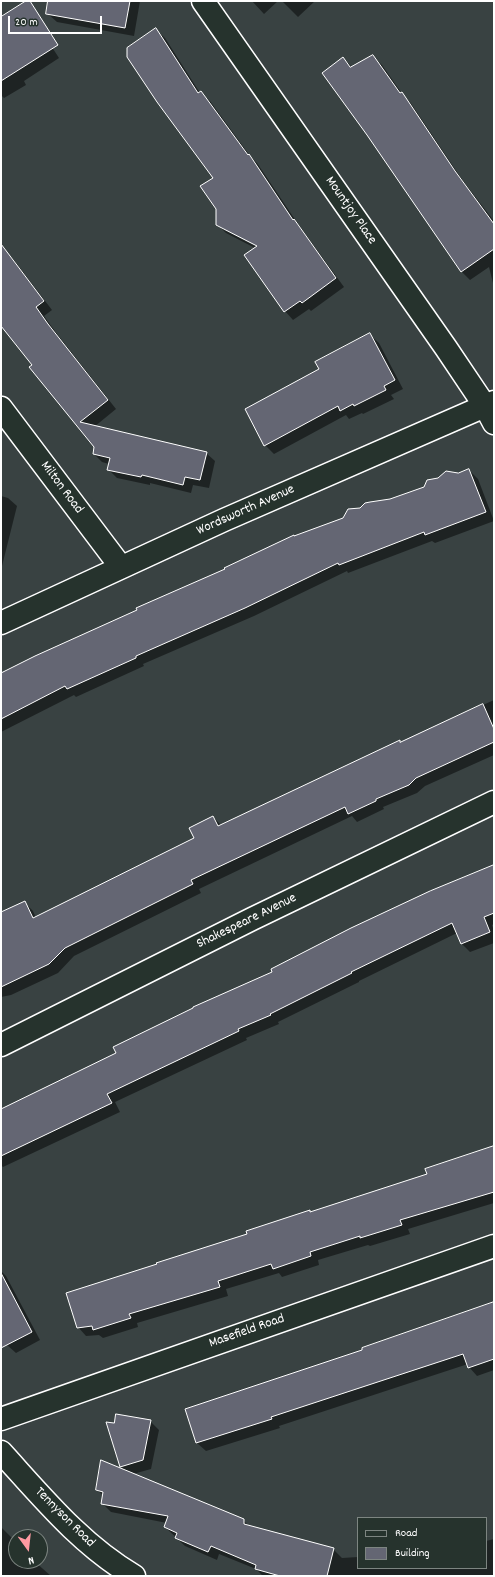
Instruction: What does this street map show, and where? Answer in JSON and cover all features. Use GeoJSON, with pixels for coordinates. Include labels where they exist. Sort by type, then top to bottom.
{"type":"FeatureCollection","features":[{"type":"Feature","properties":{"kind":"street","name":"Mountjoy Place"},"geometry":{"type":"LineString","coordinates":[[203,1],[491,410]]}},
{"type":"Feature","properties":{"kind":"street","name":"Milton Road"},"geometry":{"type":"LineString","coordinates":[[1,408],[121,567]]}},
{"type":"Feature","properties":{"kind":"street","name":"Wordsworth Avenue"},"geometry":{"type":"LineString","coordinates":[[1,623],[224,520],[491,410]]}},
{"type":"Feature","properties":{"kind":"street","name":"Shakespeare Avenue"},"geometry":{"type":"LineString","coordinates":[[1,1045],[252,919],[494,802]]}},
{"type":"Feature","properties":{"kind":"street","name":"Masefield Road"},"geometry":{"type":"LineString","coordinates":[[1,1419],[494,1246]]}},
{"type":"Feature","properties":{"kind":"street","name":"Tennyson Road"},"geometry":{"type":"LineString","coordinates":[[1,1452],[64,1521],[95,1549],[134,1576]]}},
{"type":"Feature","properties":{"kind":"building"},"geometry":{"type":"Polygon","coordinates":[[[26,1],[30,1],[58,45],[1,81],[1,17],[26,1]]]}},
{"type":"Feature","properties":{"kind":"building"},"geometry":{"type":"Polygon","coordinates":[[[48,1],[130,1],[125,28],[46,14],[48,1]]]}},
{"type":"Feature","properties":{"kind":"building"},"geometry":{"type":"Polygon","coordinates":[[[156,28],[198,93],[201,91],[248,155],[249,154],[293,220],[294,219],[336,278],[302,303],[300,301],[284,312],[244,255],[257,246],[216,225],[216,209],[200,186],[213,178],[157,102],[127,57],[127,48],[156,28]]]}},
{"type":"Feature","properties":{"kind":"building"},"geometry":{"type":"Polygon","coordinates":[[[373,55],[400,93],[402,92],[455,171],[494,224],[494,249],[461,272],[367,135],[322,73],[343,57],[350,67],[373,55]]]}},
{"type":"Feature","properties":{"kind":"building"},"geometry":{"type":"Polygon","coordinates":[[[1,244],[44,301],[36,307],[108,400],[80,422],[207,452],[200,480],[185,477],[183,485],[142,475],[141,477],[107,470],[110,458],[93,454],[94,447],[29,367],[32,365],[1,326],[1,244]]]}},
{"type":"Feature","properties":{"kind":"building"},"geometry":{"type":"Polygon","coordinates":[[[370,333],[395,380],[384,386],[386,390],[354,406],[353,404],[340,411],[338,406],[264,446],[245,409],[319,369],[315,362],[370,333]]]}},
{"type":"Feature","properties":{"kind":"building"},"geometry":{"type":"Polygon","coordinates":[[[469,469],[486,512],[425,535],[424,532],[339,565],[338,563],[245,608],[136,656],[136,658],[67,689],[65,686],[1,719],[1,673],[137,610],[136,608],[225,569],[224,568],[294,535],[343,518],[348,509],[360,508],[365,503],[390,499],[424,487],[427,480],[438,478],[446,471],[458,473],[469,469]]]}},
{"type":"Feature","properties":{"kind":"building"},"geometry":{"type":"Polygon","coordinates":[[[483,704],[494,729],[494,742],[416,778],[409,785],[376,799],[376,801],[348,814],[345,807],[191,880],[193,884],[65,948],[49,964],[1,987],[1,912],[25,901],[33,918],[194,838],[189,828],[213,816],[218,826],[400,740],[400,742],[483,704]]]}},
{"type":"Feature","properties":{"kind":"building"},"geometry":{"type":"Polygon","coordinates":[[[494,865],[494,913],[484,917],[490,932],[461,944],[452,923],[351,972],[352,973],[270,1014],[271,1015],[238,1029],[239,1031],[107,1094],[112,1103],[1,1156],[1,1109],[116,1053],[113,1047],[193,1007],[272,972],[271,969],[351,928],[430,891],[494,865]]]}},
{"type":"Feature","properties":{"kind":"building"},"geometry":{"type":"Polygon","coordinates":[[[494,1146],[494,1192],[400,1220],[402,1225],[360,1238],[360,1236],[310,1252],[311,1256],[273,1269],[271,1264],[218,1281],[220,1287],[129,1314],[131,1318],[93,1330],[92,1326],[77,1328],[66,1293],[247,1234],[246,1231],[427,1174],[425,1169],[494,1146]]]}},
{"type":"Feature","properties":{"kind":"building"},"geometry":{"type":"Polygon","coordinates":[[[1,1273],[32,1332],[1,1348],[1,1273]]]}},
{"type":"Feature","properties":{"kind":"building"},"geometry":{"type":"Polygon","coordinates":[[[494,1302],[494,1359],[468,1368],[463,1354],[271,1417],[272,1419],[196,1443],[185,1409],[362,1350],[362,1348],[494,1302]]]}},
{"type":"Feature","properties":{"kind":"building"},"geometry":{"type":"Polygon","coordinates":[[[116,1414],[151,1420],[143,1460],[120,1467],[106,1422],[114,1423],[116,1414]]]}},
{"type":"Feature","properties":{"kind":"building"},"geometry":{"type":"Polygon","coordinates":[[[101,1460],[244,1519],[244,1524],[334,1548],[327,1576],[280,1576],[255,1569],[256,1565],[211,1546],[208,1552],[175,1538],[177,1533],[164,1527],[168,1516],[101,1504],[103,1492],[96,1490],[101,1460]]]}}]}
